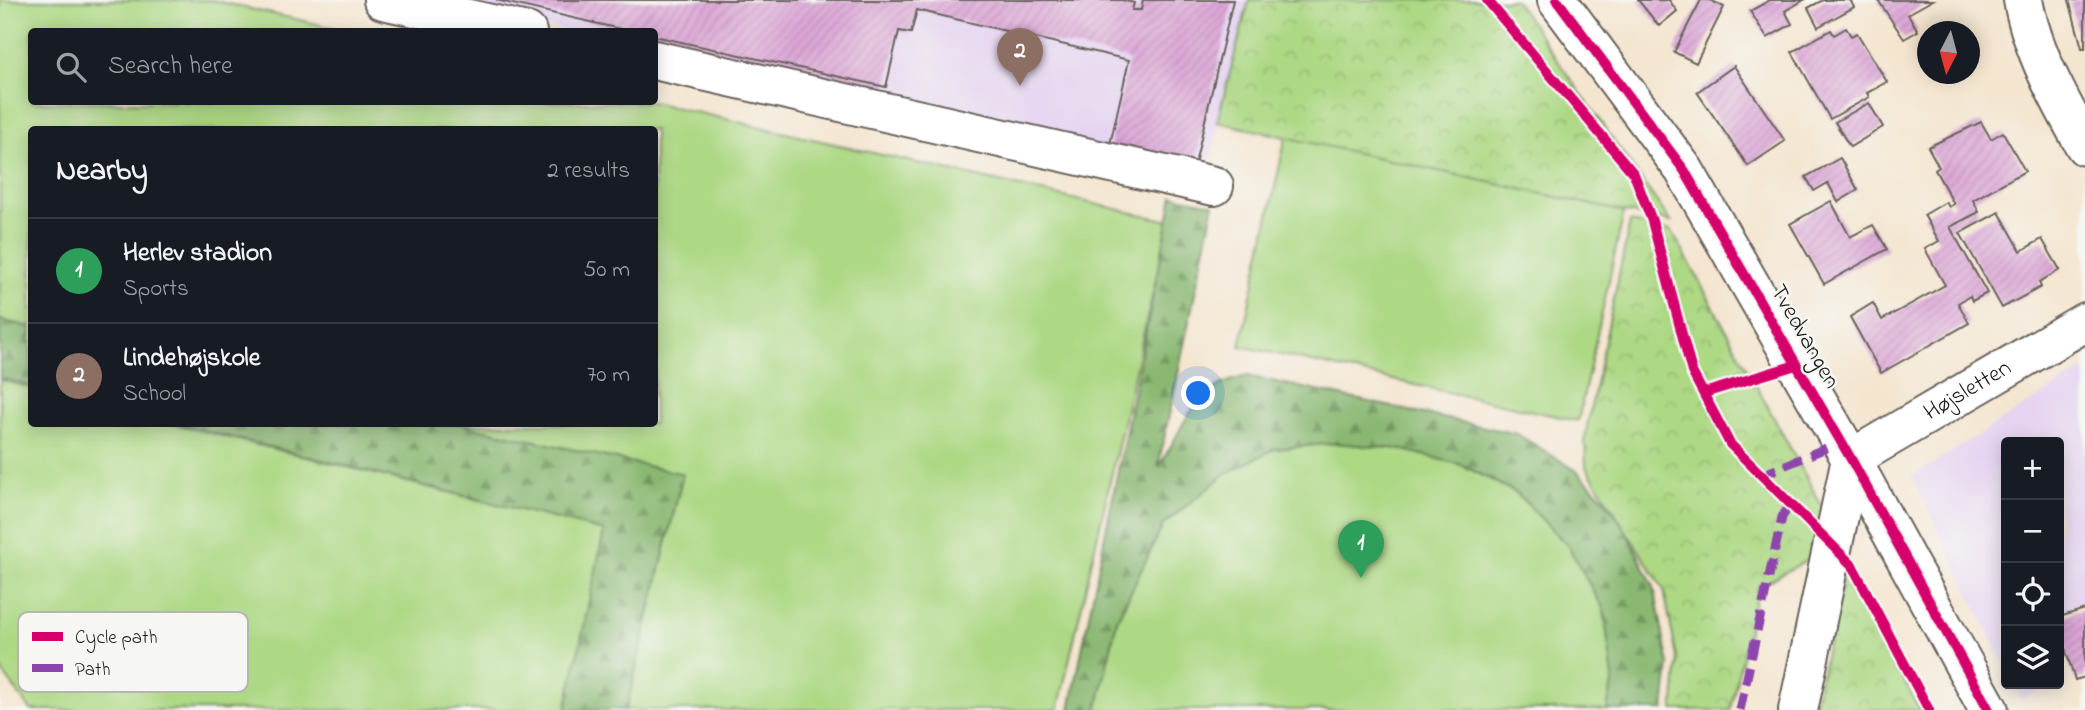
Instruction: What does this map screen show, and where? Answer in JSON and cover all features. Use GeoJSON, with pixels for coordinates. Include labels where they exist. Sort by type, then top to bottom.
{"type":"FeatureCollection","features":[{"type":"Feature","properties":{"kind":"street"},"geometry":{"type":"LineString","coordinates":[[383,0],[509,28]]}},
{"type":"Feature","properties":{"kind":"street","name":"Tvedvangen"},"geometry":{"type":"LineString","coordinates":[[1557,0],[1684,170],[1851,459],[1989,710]]}},
{"type":"Feature","properties":{"kind":"street"},"geometry":{"type":"LineString","coordinates":[[2023,0],[2026,15],[2057,95],[2085,146]]}},
{"type":"Feature","properties":{"kind":"street"},"geometry":{"type":"LineString","coordinates":[[658,61],[1214,186]]}},
{"type":"Feature","properties":{"kind":"street","name":"Højsletten"},"geometry":{"type":"LineString","coordinates":[[1851,459],[2085,322]]}},
{"type":"Feature","properties":{"kind":"street"},"geometry":{"type":"LineString","coordinates":[[1798,710],[1851,459]]}},
{"type":"Feature","properties":{"kind":"shaded area"},"geometry":{"type":"Polygon","coordinates":[[[427,0],[1249,0],[1207,175],[658,52],[658,28],[554,28],[427,0]]]}},
{"type":"Feature","properties":{"kind":"shaded area"},"geometry":{"type":"Polygon","coordinates":[[[2085,369],[2085,603],[2064,610],[2064,437],[2001,437],[2001,658],[1912,476],[2085,369]]]}},
{"type":"Feature","properties":{"kind":"shaded area"},"geometry":{"type":"Polygon","coordinates":[[[2016,689],[2043,689],[2021,699],[2016,689]]]}},
{"type":"Feature","properties":{"kind":"green space"},"geometry":{"type":"Polygon","coordinates":[[[0,0],[211,0],[335,28],[28,28],[28,105],[658,103],[1169,221],[1058,710],[626,710],[683,474],[472,427],[658,427],[658,126],[28,126],[28,326],[0,320],[0,0]]]}},
{"type":"Feature","properties":{"kind":"green space"},"geometry":{"type":"Polygon","coordinates":[[[1249,0],[1515,0],[1671,222],[1217,122],[1249,0]]]}},
{"type":"Feature","properties":{"kind":"green space"},"geometry":{"type":"Polygon","coordinates":[[[1286,137],[1624,212],[1578,421],[1240,346],[1286,137]]]}},
{"type":"Feature","properties":{"kind":"green space"},"geometry":{"type":"Polygon","coordinates":[[[1173,196],[1214,204],[1158,467],[1183,423],[1201,399],[1228,382],[1248,376],[1517,434],[1577,471],[1604,499],[1624,527],[1654,587],[1669,665],[1664,710],[1607,710],[1613,678],[1604,610],[1568,546],[1517,493],[1462,465],[1400,449],[1336,443],[1274,449],[1225,474],[1163,525],[1117,620],[1097,710],[1070,710],[1173,196]]]}},
{"type":"Feature","properties":{"kind":"green space"},"geometry":{"type":"Polygon","coordinates":[[[1630,222],[1672,231],[1824,510],[1813,557],[1758,587],[1730,710],[1673,710],[1678,663],[1664,590],[1586,467],[1585,436],[1630,222]]]}},
{"type":"Feature","properties":{"kind":"green space"},"geometry":{"type":"Polygon","coordinates":[[[0,320],[28,326],[28,385],[0,378],[0,320]]]}},
{"type":"Feature","properties":{"kind":"green space"},"geometry":{"type":"Polygon","coordinates":[[[0,380],[28,387],[28,427],[185,427],[605,531],[566,710],[31,710],[0,669],[0,380]]]}},
{"type":"Feature","properties":{"kind":"green space"},"geometry":{"type":"Polygon","coordinates":[[[191,427],[472,427],[683,474],[626,710],[566,710],[604,531],[191,427]]]}},
{"type":"Feature","properties":{"kind":"green space"},"geometry":{"type":"Polygon","coordinates":[[[1336,443],[1400,449],[1462,465],[1516,493],[1568,546],[1604,610],[1613,678],[1607,710],[1097,710],[1117,620],[1163,525],[1225,474],[1274,449],[1336,443]]]}},
{"type":"Feature","properties":{"kind":"green space"},"geometry":{"type":"Polygon","coordinates":[[[1844,572],[1920,710],[1813,710],[1844,572]]]}},
{"type":"Feature","properties":{"kind":"building"},"geometry":{"type":"Polygon","coordinates":[[[496,0],[1122,0],[1134,3],[1132,10],[1141,10],[1143,0],[1233,0],[1194,168],[1109,149],[1129,60],[917,10],[911,33],[899,31],[886,87],[658,37],[658,28],[616,28],[496,0]]]}},
{"type":"Feature","properties":{"kind":"building"},"geometry":{"type":"Polygon","coordinates":[[[1638,0],[1669,0],[1677,11],[1659,26],[1638,0]]]}},
{"type":"Feature","properties":{"kind":"building"},"geometry":{"type":"Polygon","coordinates":[[[1701,0],[1710,0],[1724,7],[1696,63],[1674,52],[1701,0]]]}},
{"type":"Feature","properties":{"kind":"building"},"geometry":{"type":"Polygon","coordinates":[[[1770,0],[1804,0],[1785,11],[1792,24],[1767,38],[1750,11],[1770,0]]]}},
{"type":"Feature","properties":{"kind":"building"},"geometry":{"type":"Polygon","coordinates":[[[1823,0],[1850,0],[1854,7],[1818,27],[1808,8],[1823,0]]]}},
{"type":"Feature","properties":{"kind":"building"},"geometry":{"type":"Polygon","coordinates":[[[1878,0],[1933,0],[1908,14],[1917,32],[1904,39],[1878,0]]]}},
{"type":"Feature","properties":{"kind":"building"},"geometry":{"type":"Polygon","coordinates":[[[2069,0],[2085,0],[2085,48],[2082,48],[2069,0]]]}},
{"type":"Feature","properties":{"kind":"building"},"geometry":{"type":"Polygon","coordinates":[[[1846,28],[1851,36],[1857,33],[1887,82],[1867,93],[1869,97],[1830,119],[1792,52],[1831,30],[1834,35],[1846,28]]]}},
{"type":"Feature","properties":{"kind":"building"},"geometry":{"type":"Polygon","coordinates":[[[1734,66],[1785,141],[1748,166],[1697,92],[1734,66]]]}},
{"type":"Feature","properties":{"kind":"building"},"geometry":{"type":"Polygon","coordinates":[[[1869,103],[1883,127],[1850,147],[1835,122],[1869,103]]]}},
{"type":"Feature","properties":{"kind":"building"},"geometry":{"type":"Polygon","coordinates":[[[1981,122],[1991,139],[2003,132],[2025,171],[1973,200],[1979,212],[1950,227],[1987,293],[1972,301],[1970,296],[1958,303],[1969,323],[1881,373],[1850,317],[1873,303],[1882,320],[1945,285],[1925,249],[1939,241],[1924,215],[1946,202],[1949,207],[1954,204],[1935,170],[1939,167],[1928,147],[1981,122]]]}},
{"type":"Feature","properties":{"kind":"building"},"geometry":{"type":"Polygon","coordinates":[[[1840,158],[1858,190],[1838,202],[1828,183],[1814,191],[1806,177],[1840,158]]]}},
{"type":"Feature","properties":{"kind":"building"},"geometry":{"type":"Polygon","coordinates":[[[1831,201],[1850,237],[1873,225],[1887,249],[1824,284],[1790,224],[1831,201]]]}},
{"type":"Feature","properties":{"kind":"building"},"geometry":{"type":"Polygon","coordinates":[[[1999,212],[2021,251],[2042,239],[2060,270],[2039,282],[2041,287],[2002,308],[1960,233],[1999,212]]]}},
{"type":"Feature","properties":{"kind":"building"},"geometry":{"type":"Polygon","coordinates":[[[2085,609],[2085,677],[2075,680],[2064,645],[2064,615],[2085,609]]]}},
{"type":"Feature","properties":{"kind":"marked path"},"geometry":{"type":"LineString","coordinates":[[1760,476],[1840,442]]}},
{"type":"Feature","properties":{"kind":"marked path"},"geometry":{"type":"LineString","coordinates":[[1740,710],[1782,517],[1791,503]]}},
{"type":"Feature","properties":{"kind":"cycle path"},"geometry":{"type":"LineString","coordinates":[[1487,0],[1634,174],[1652,221],[1692,372],[1730,444],[1852,565],[1929,710]]}},
{"type":"Feature","properties":{"kind":"cycle path"},"geometry":{"type":"LineString","coordinates":[[1557,0],[1684,170],[1851,459],[1989,710]]}},
{"type":"Feature","properties":{"kind":"cycle path"},"geometry":{"type":"LineString","coordinates":[[1704,393],[1796,365]]}},
{"type":"Feature","properties":{"kind":"place","name":"Lindehøjskole"},"geometry":{"type":"Point","coordinates":[1020,86]}},
{"type":"Feature","properties":{"kind":"place","name":"Herlev stadion"},"geometry":{"type":"Point","coordinates":[1361,578]}}]}
